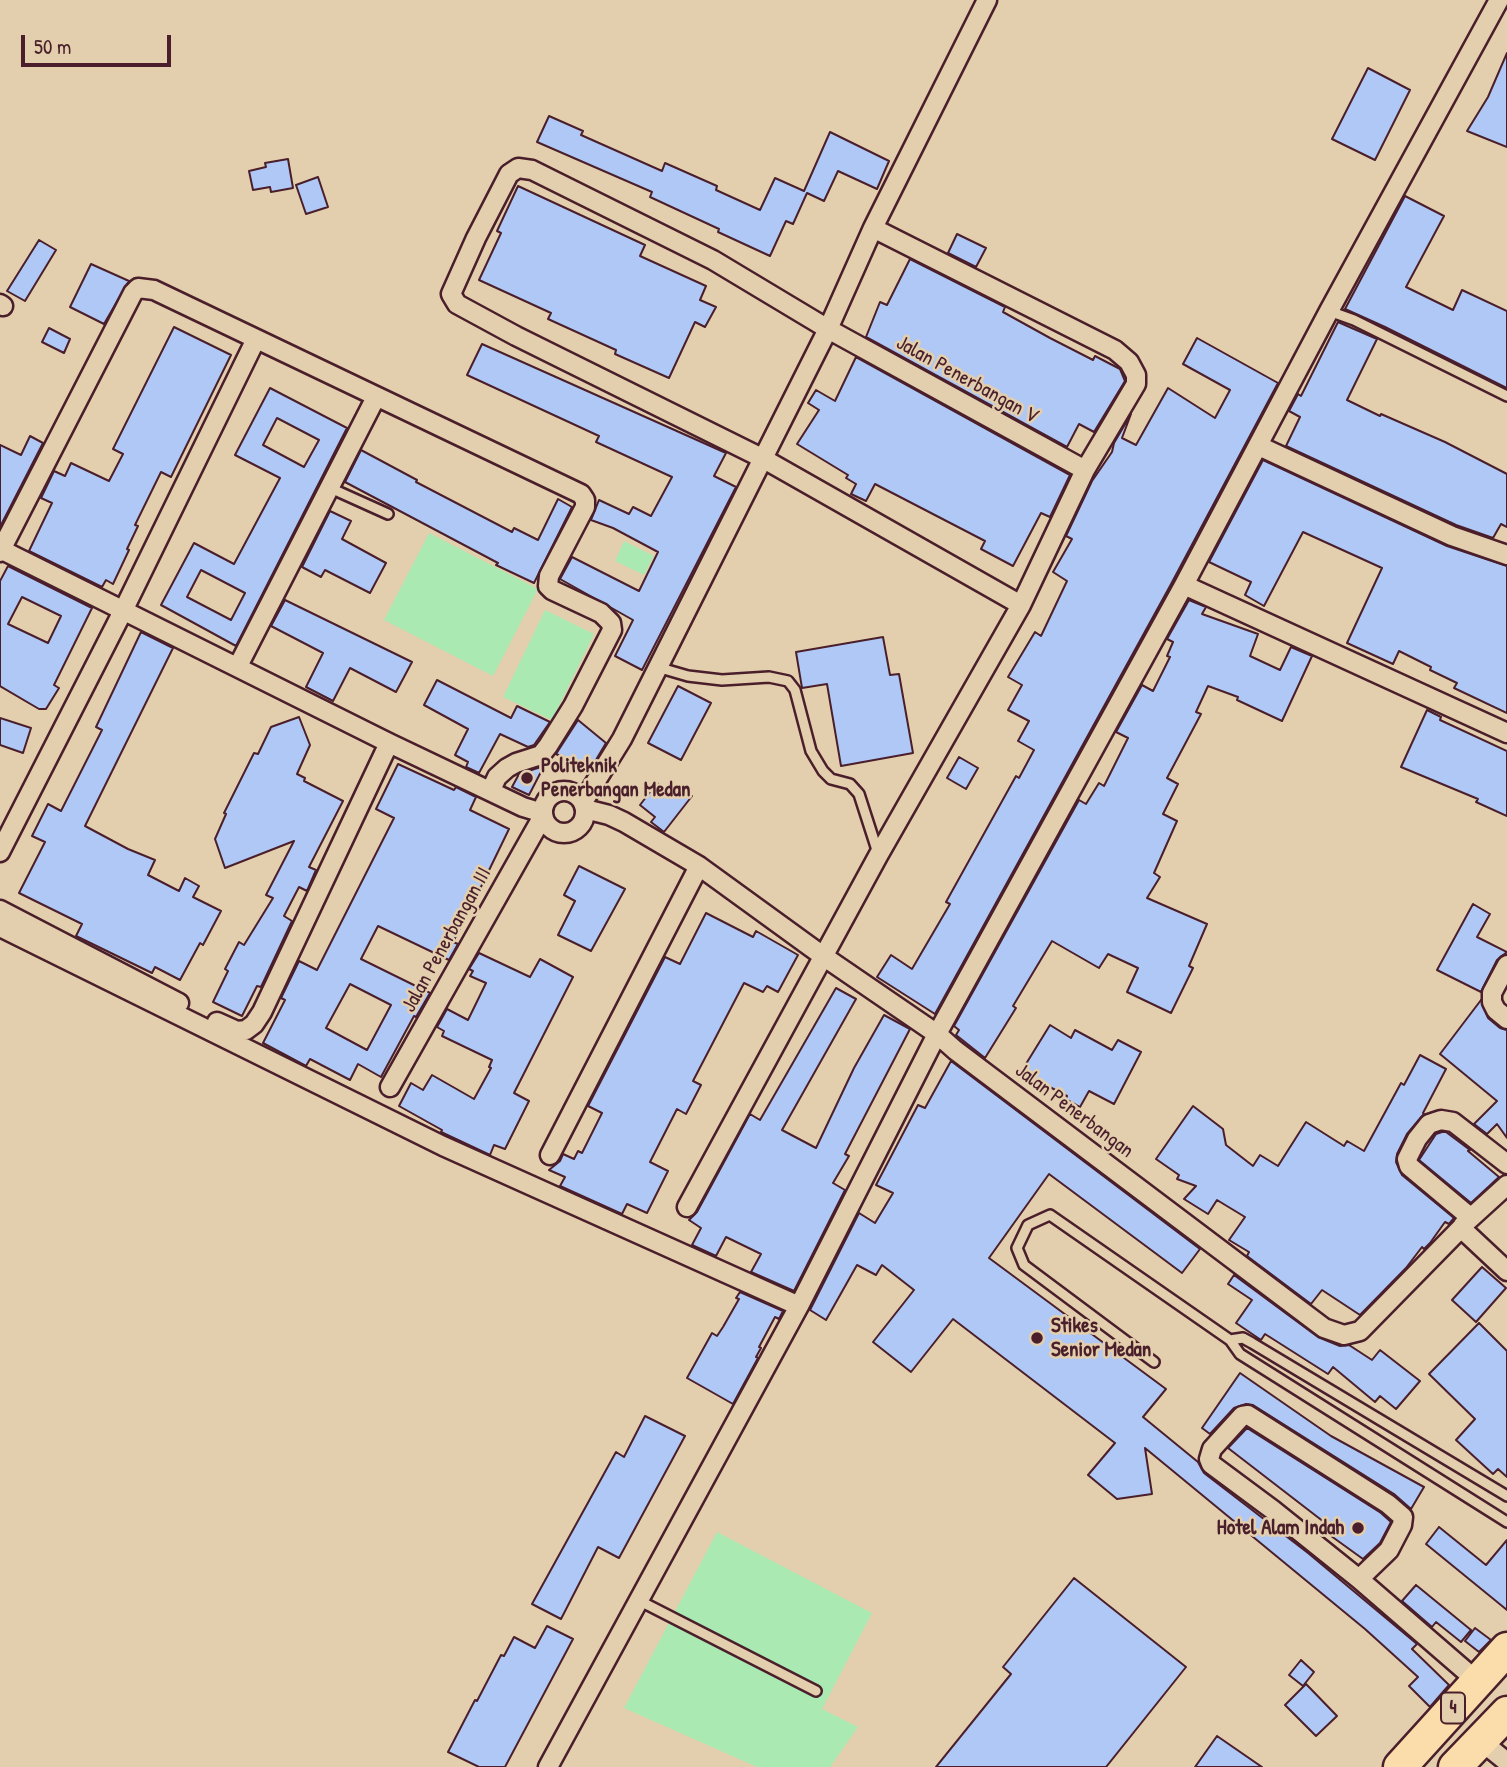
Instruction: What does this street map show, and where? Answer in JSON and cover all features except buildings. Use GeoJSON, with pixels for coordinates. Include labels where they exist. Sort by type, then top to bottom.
{"type":"FeatureCollection","features":[{"type":"Feature","properties":{"kind":"highway","name":"4"},"geometry":{"type":"LineString","coordinates":[[1400,1767],[1507,1649]]}},
{"type":"Feature","properties":{"kind":"highway","name":"4"},"geometry":{"type":"LineString","coordinates":[[1455,1767],[1497,1732]]}},
{"type":"Feature","properties":{"kind":"street"},"geometry":{"type":"LineString","coordinates":[[491,790],[497,777],[507,768],[541,755],[573,706],[612,630],[611,623],[601,612],[548,586],[549,576],[580,520],[585,500],[581,494],[154,290],[138,288],[133,293],[0,550],[389,743],[543,815],[554,830],[570,832],[578,828],[583,821],[584,805],[622,739],[828,329],[873,228],[987,0]]}},
{"type":"Feature","properties":{"kind":"street"},"geometry":{"type":"LineString","coordinates":[[548,1767],[799,1306],[937,1034],[1184,585],[1329,311],[1499,0]]}},
{"type":"Feature","properties":{"kind":"street","name":"Jalan Penerbangan V"},"geometry":{"type":"LineString","coordinates":[[762,458],[457,304],[451,294],[509,174],[518,168],[531,170],[713,260],[828,329],[1085,470]]}},
{"type":"Feature","properties":{"kind":"street"},"geometry":{"type":"LineString","coordinates":[[687,1207],[878,856],[1021,605],[1085,470],[1136,384],[1136,375],[1129,362],[1115,350],[873,228]]}},
{"type":"Feature","properties":{"kind":"street"},"geometry":{"type":"LineString","coordinates":[[0,852],[123,611],[256,339]]}},
{"type":"Feature","properties":{"kind":"street"},"geometry":{"type":"LineString","coordinates":[[238,666],[376,397]]}},
{"type":"Feature","properties":{"kind":"street"},"geometry":{"type":"LineString","coordinates":[[1259,446],[1452,536],[1507,555]]}},
{"type":"Feature","properties":{"kind":"street"},"geometry":{"type":"LineString","coordinates":[[762,458],[1021,605]]}},
{"type":"Feature","properties":{"kind":"street"},"geometry":{"type":"LineString","coordinates":[[1184,585],[1507,733]]}},
{"type":"Feature","properties":{"kind":"street"},"geometry":{"type":"LineString","coordinates":[[0,910],[226,1027],[237,1031],[246,1030],[262,1012],[389,743]]}},
{"type":"Feature","properties":{"kind":"street"},"geometry":{"type":"LineString","coordinates":[[543,815],[547,801],[559,792],[570,792],[584,805]]}},
{"type":"Feature","properties":{"kind":"street","name":"Jalan Penerbangan"},"geometry":{"type":"LineString","coordinates":[[584,805],[624,822],[699,866],[823,957],[937,1034],[1313,1321],[1333,1332],[1344,1335],[1360,1331],[1465,1223],[1507,1185]]}},
{"type":"Feature","properties":{"kind":"street","name":"Jalan Penerbangan III"},"geometry":{"type":"LineString","coordinates":[[390,1087],[543,815]]}},
{"type":"Feature","properties":{"kind":"street"},"geometry":{"type":"LineString","coordinates":[[550,1155],[699,866]]}},
{"type":"Feature","properties":{"kind":"street"},"geometry":{"type":"LineString","coordinates":[[0,927],[443,1146],[799,1306]]}},
{"type":"Feature","properties":{"kind":"street"},"geometry":{"type":"LineString","coordinates":[[1507,965],[1492,993],[1496,1010],[1507,1019]]}},
{"type":"Feature","properties":{"kind":"street"},"geometry":{"type":"LineString","coordinates":[[1507,1164],[1453,1122],[1441,1120],[1429,1124],[1417,1139],[1407,1159],[1409,1166],[1507,1271]]}},
{"type":"Feature","properties":{"kind":"street"},"geometry":{"type":"LineString","coordinates":[[1360,1579],[1389,1550],[1402,1525],[1403,1517],[1388,1504],[1248,1415],[1242,1416],[1212,1449],[1209,1460],[1211,1464],[1360,1579],[1477,1681]]}},
{"type":"Feature","properties":{"kind":"street"},"geometry":{"type":"LineString","coordinates":[[1497,1732],[1507,1762]]}},
{"type":"Feature","properties":{"kind":"lane"},"geometry":{"type":"LineString","coordinates":[[1329,311],[1354,320],[1507,396]]}},
{"type":"Feature","properties":{"kind":"lane"},"geometry":{"type":"LineString","coordinates":[[328,487],[388,514]]}},
{"type":"Feature","properties":{"kind":"lane"},"geometry":{"type":"LineString","coordinates":[[657,667],[688,676],[722,680],[769,677],[788,681],[795,690],[811,751],[831,779],[850,785],[859,794],[878,856]]}},
{"type":"Feature","properties":{"kind":"lane"},"geometry":{"type":"LineString","coordinates":[[1154,1362],[1024,1265],[1017,1248],[1028,1225],[1050,1215],[1230,1340],[1240,1354],[1507,1522]]}},
{"type":"Feature","properties":{"kind":"lane"},"geometry":{"type":"LineString","coordinates":[[1230,1340],[1243,1338],[1252,1343],[1507,1496]]}},
{"type":"Feature","properties":{"kind":"lane"},"geometry":{"type":"LineString","coordinates":[[639,1601],[816,1690]]}},
{"type":"Feature","properties":{"kind":"green space"},"geometry":{"type":"Polygon","coordinates":[[[429,533],[538,589],[493,676],[384,620],[429,533]]]}},
{"type":"Feature","properties":{"kind":"green space"},"geometry":{"type":"Polygon","coordinates":[[[624,541],[654,556],[644,575],[615,561],[624,541]]]}},
{"type":"Feature","properties":{"kind":"green space"},"geometry":{"type":"Polygon","coordinates":[[[545,610],[594,634],[552,720],[503,697],[545,610]]]}},
{"type":"Feature","properties":{"kind":"green space"},"geometry":{"type":"Polygon","coordinates":[[[717,1532],[872,1613],[822,1709],[858,1727],[830,1767],[757,1767],[624,1708],[717,1532]]]}},
{"type":"Feature","properties":{"kind":"place","name":"Politeknik Penerbangan Medan"},"geometry":{"type":"Point","coordinates":[527,778]}},
{"type":"Feature","properties":{"kind":"place","name":"Stikes Senior Medan"},"geometry":{"type":"Point","coordinates":[1037,1338]}},
{"type":"Feature","properties":{"kind":"place","name":"Hotel Alam Indah"},"geometry":{"type":"Point","coordinates":[1358,1528]}}]}
